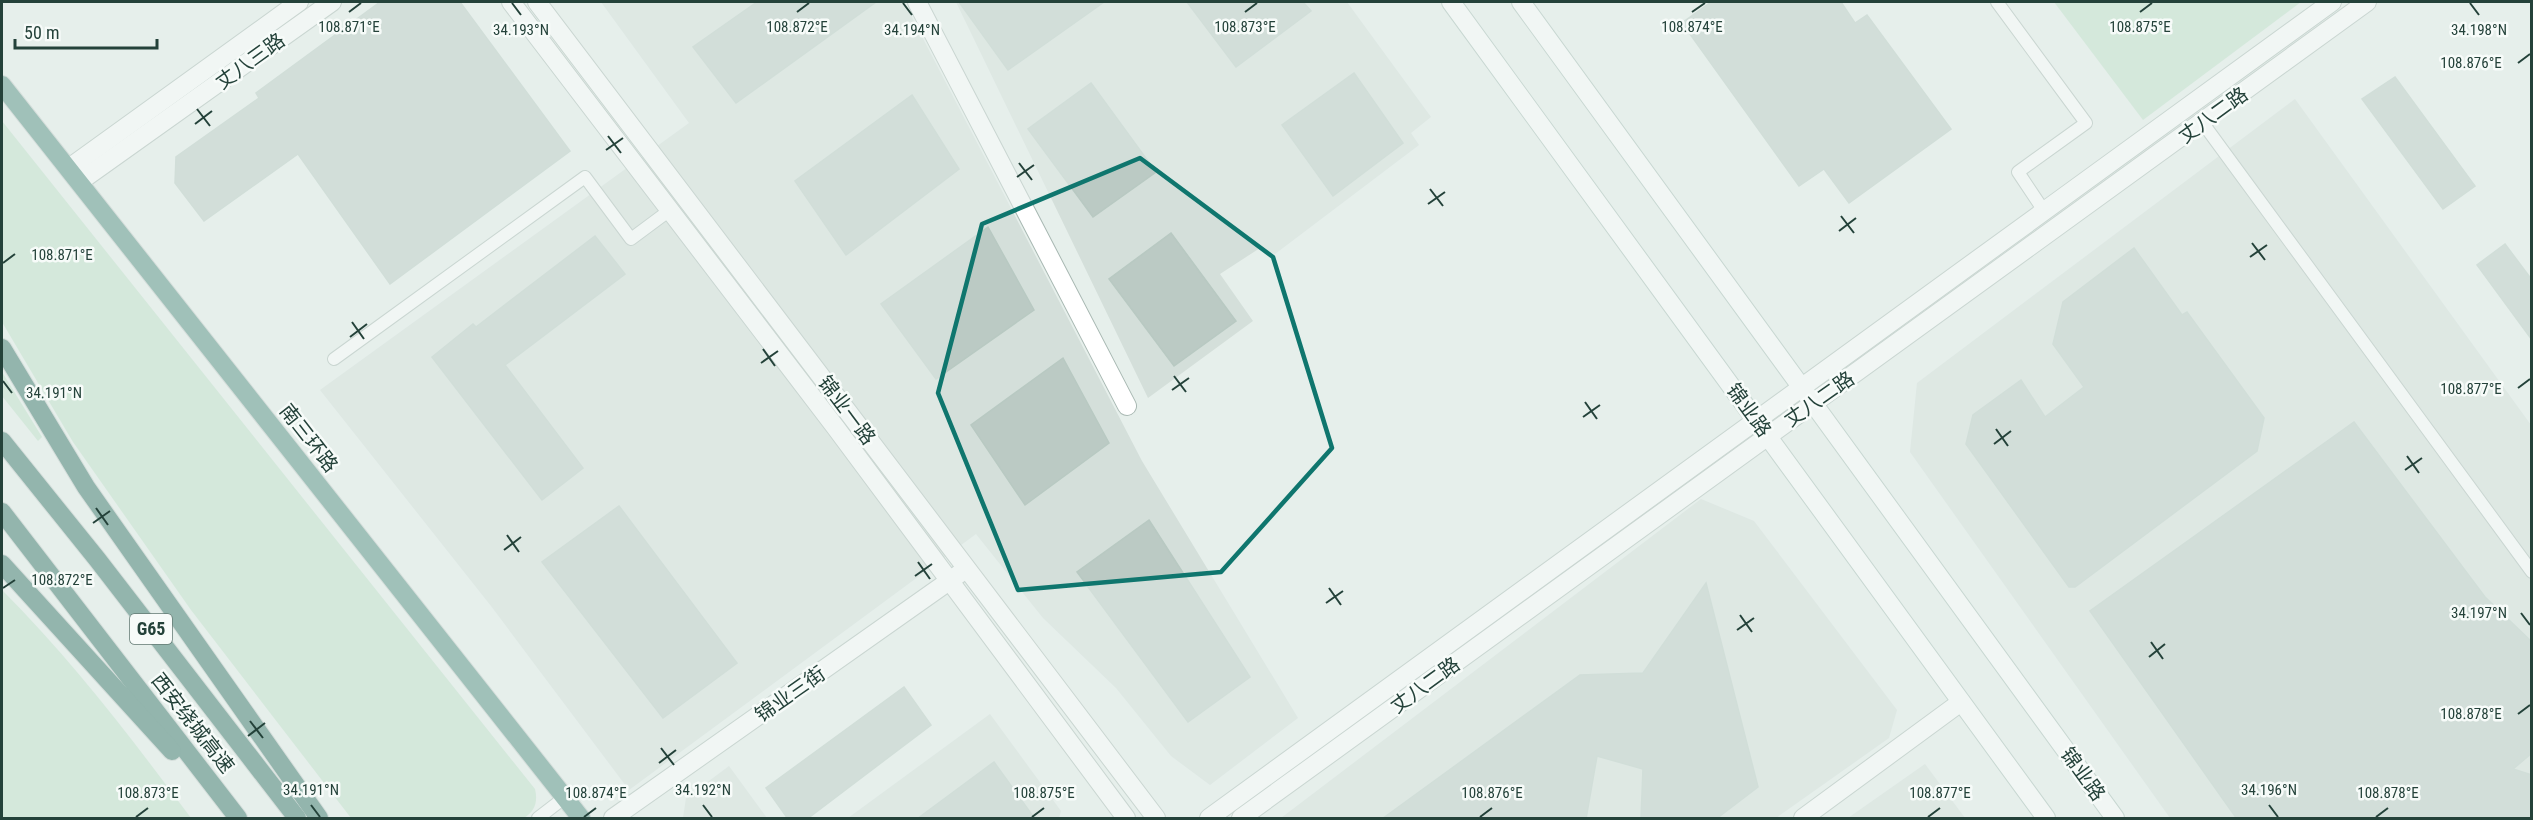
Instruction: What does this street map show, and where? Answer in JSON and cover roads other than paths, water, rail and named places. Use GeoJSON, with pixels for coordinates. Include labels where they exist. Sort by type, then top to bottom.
{"type":"FeatureCollection","features":[{"type":"Feature","properties":{"kind":"highway","name":"南三环路"},"geometry":{"type":"LineString","coordinates":[[2,85],[581,819]]}},
{"type":"Feature","properties":{"kind":"highway"},"geometry":{"type":"LineString","coordinates":[[2,348],[86,487],[319,819]]}},
{"type":"Feature","properties":{"kind":"highway","name":"西安绕城高速"},"geometry":{"type":"LineString","coordinates":[[2,441],[97,559],[297,819]]}},
{"type":"Feature","properties":{"kind":"highway","name":"西安绕城高速"},"geometry":{"type":"LineString","coordinates":[[2,512],[238,819]]}},
{"type":"Feature","properties":{"kind":"highway"},"geometry":{"type":"LineString","coordinates":[[2,564],[233,819]]}},
{"type":"Feature","properties":{"kind":"street","name":"丈八三路"},"geometry":{"type":"LineString","coordinates":[[74,175],[298,2]]}},
{"type":"Feature","properties":{"kind":"street","name":"丈八三路"},"geometry":{"type":"LineString","coordinates":[[74,175],[332,2]]}},
{"type":"Feature","properties":{"kind":"street","name":"锦业一路"},"geometry":{"type":"LineString","coordinates":[[511,2],[950,581],[1126,819]]}},
{"type":"Feature","properties":{"kind":"street","name":"锦业一路"},"geometry":{"type":"LineString","coordinates":[[537,2],[1156,819]]}},
{"type":"Feature","properties":{"kind":"street"},"geometry":{"type":"LineString","coordinates":[[917,2],[1127,406]]}},
{"type":"Feature","properties":{"kind":"street","name":"锦业路"},"geometry":{"type":"LineString","coordinates":[[1451,2],[2046,819]]}},
{"type":"Feature","properties":{"kind":"street","name":"锦业路"},"geometry":{"type":"LineString","coordinates":[[1521,2],[2115,819]]}},
{"type":"Feature","properties":{"kind":"street","name":"丈八二路"},"geometry":{"type":"LineString","coordinates":[[1241,819],[1762,428],[1802,388],[2332,2]]}},
{"type":"Feature","properties":{"kind":"street","name":"丈八二路"},"geometry":{"type":"LineString","coordinates":[[1209,819],[1762,428],[1814,404],[2367,2]]}},
{"type":"Feature","properties":{"kind":"street","name":"锦业三街"},"geometry":{"type":"LineString","coordinates":[[613,819],[966,568]]}},
{"type":"Feature","properties":{"kind":"street"},"geometry":{"type":"LineString","coordinates":[[1803,819],[1961,702]]}},
{"type":"Feature","properties":{"kind":"lane"},"geometry":{"type":"LineString","coordinates":[[1996,2],[2086,123],[2018,172],[2044,211]]}},
{"type":"Feature","properties":{"kind":"lane"},"geometry":{"type":"LineString","coordinates":[[2202,122],[2532,572]]}},
{"type":"Feature","properties":{"kind":"lane"},"geometry":{"type":"LineString","coordinates":[[334,359],[585,177],[631,239],[670,210]]}},
{"type":"Feature","properties":{"kind":"lane"},"geometry":{"type":"LineString","coordinates":[[538,819],[564,798]]}}]}
